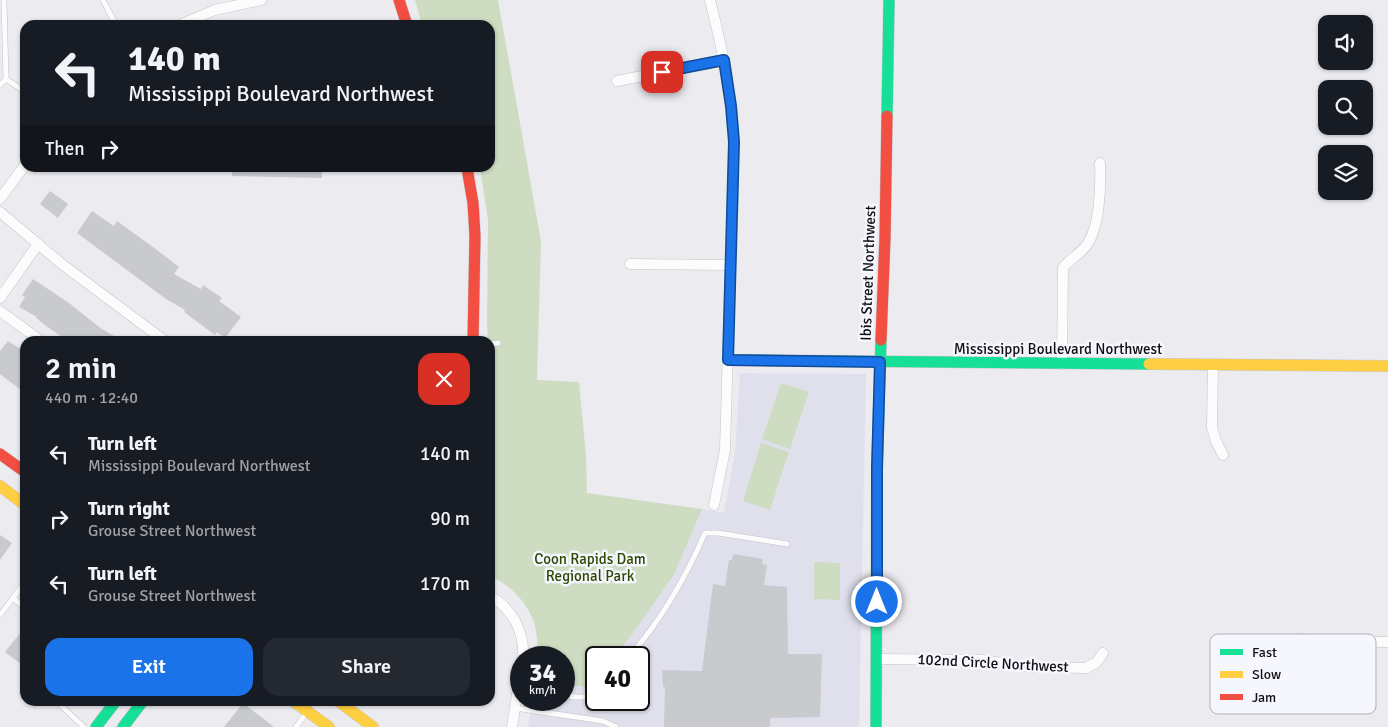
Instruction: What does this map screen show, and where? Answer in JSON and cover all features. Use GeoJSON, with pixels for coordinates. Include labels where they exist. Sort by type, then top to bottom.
{"type":"FeatureCollection","features":[{"type":"Feature","properties":{"kind":"street"},"geometry":{"type":"LineString","coordinates":[[191,20],[215,10],[262,0]]}},
{"type":"Feature","properties":{"kind":"street"},"geometry":{"type":"LineString","coordinates":[[400,0],[406,20]]}},
{"type":"Feature","properties":{"kind":"street"},"geometry":{"type":"LineString","coordinates":[[710,0],[724,60],[734,142],[725,450],[714,505]]}},
{"type":"Feature","properties":{"kind":"street","name":"Ibis Street Northwest"},"geometry":{"type":"LineString","coordinates":[[876,727],[877,468],[886,228],[888,0]]}},
{"type":"Feature","properties":{"kind":"street"},"geometry":{"type":"LineString","coordinates":[[617,81],[724,60]]}},
{"type":"Feature","properties":{"kind":"street"},"geometry":{"type":"LineString","coordinates":[[1062,364],[1063,268],[1081,252],[1091,237],[1100,200],[1100,163]]}},
{"type":"Feature","properties":{"kind":"street"},"geometry":{"type":"LineString","coordinates":[[0,199],[20,171]]}},
{"type":"Feature","properties":{"kind":"street"},"geometry":{"type":"LineString","coordinates":[[468,172],[472,192],[476,236],[473,336]]}},
{"type":"Feature","properties":{"kind":"street"},"geometry":{"type":"LineString","coordinates":[[0,212],[63,265],[158,336]]}},
{"type":"Feature","properties":{"kind":"street"},"geometry":{"type":"LineString","coordinates":[[0,298],[38,244]]}},
{"type":"Feature","properties":{"kind":"street"},"geometry":{"type":"LineString","coordinates":[[630,264],[730,265]]}},
{"type":"Feature","properties":{"kind":"street"},"geometry":{"type":"LineString","coordinates":[[0,311],[34,336]]}},
{"type":"Feature","properties":{"kind":"street","name":"Mississippi Boulevard Northwest"},"geometry":{"type":"LineString","coordinates":[[728,360],[1388,366]]}},
{"type":"Feature","properties":{"kind":"street"},"geometry":{"type":"LineString","coordinates":[[1213,364],[1212,428],[1223,456]]}},
{"type":"Feature","properties":{"kind":"street"},"geometry":{"type":"LineString","coordinates":[[0,454],[20,468]]}},
{"type":"Feature","properties":{"kind":"street"},"geometry":{"type":"LineString","coordinates":[[0,486],[20,501]]}},
{"type":"Feature","properties":{"kind":"street"},"geometry":{"type":"LineString","coordinates":[[495,599],[502,603],[515,621],[522,646]]}},
{"type":"Feature","properties":{"kind":"street","name":"102nd Circle Northwest"},"geometry":{"type":"LineString","coordinates":[[877,658],[982,660],[1019,666],[1086,668],[1097,662],[1102,653]]}},
{"type":"Feature","properties":{"kind":"street"},"geometry":{"type":"LineString","coordinates":[[96,727],[112,706]]}},
{"type":"Feature","properties":{"kind":"street"},"geometry":{"type":"LineString","coordinates":[[123,727],[139,706]]}},
{"type":"Feature","properties":{"kind":"street"},"geometry":{"type":"LineString","coordinates":[[300,706],[329,727]]}},
{"type":"Feature","properties":{"kind":"street"},"geometry":{"type":"LineString","coordinates":[[345,706],[373,727]]}},
{"type":"Feature","properties":{"kind":"street"},"geometry":{"type":"LineString","coordinates":[[512,727],[515,711]]}},
{"type":"Feature","properties":{"kind":"lane"},"geometry":{"type":"LineString","coordinates":[[4,0],[6,80]]}},
{"type":"Feature","properties":{"kind":"lane"},"geometry":{"type":"LineString","coordinates":[[103,0],[113,20]]}},
{"type":"Feature","properties":{"kind":"lane"},"geometry":{"type":"LineString","coordinates":[[0,75],[20,89]]}},
{"type":"Feature","properties":{"kind":"lane"},"geometry":{"type":"LineString","coordinates":[[0,85],[6,80]]}},
{"type":"Feature","properties":{"kind":"lane"},"geometry":{"type":"LineString","coordinates":[[638,646],[667,606],[690,566],[705,534],[718,533],[787,544]]}},
{"type":"Feature","properties":{"kind":"lane"},"geometry":{"type":"LineString","coordinates":[[0,615],[20,589]]}},
{"type":"Feature","properties":{"kind":"lane"},"geometry":{"type":"LineString","coordinates":[[13,598],[20,604]]}},
{"type":"Feature","properties":{"kind":"lane"},"geometry":{"type":"LineString","coordinates":[[61,706],[84,727]]}},
{"type":"Feature","properties":{"kind":"lane"},"geometry":{"type":"LineString","coordinates":[[296,727],[308,711]]}},
{"type":"Feature","properties":{"kind":"lane"},"geometry":{"type":"LineString","coordinates":[[535,711],[603,721],[616,727]]}},
{"type":"Feature","properties":{"kind":"shaded area"},"geometry":{"type":"Polygon","coordinates":[[[740,373],[866,374],[859,727],[528,727],[530,711],[575,711],[575,686],[585,687],[585,711],[650,711],[650,646],[622,646],[674,575],[702,509],[724,513],[735,453],[740,373]]]}},
{"type":"Feature","properties":{"kind":"green space","name":"Coon Rapids Dam Regional Park"},"geometry":{"type":"Polygon","coordinates":[[[415,0],[498,0],[541,241],[537,380],[579,382],[586,456],[587,493],[702,509],[674,575],[628,640],[622,646],[585,646],[585,687],[575,686],[575,646],[537,646],[533,619],[527,608],[512,590],[495,578],[495,336],[488,336],[488,220],[481,172],[495,172],[495,20],[421,20],[415,0]]]}},
{"type":"Feature","properties":{"kind":"green space"},"geometry":{"type":"Polygon","coordinates":[[[781,383],[809,392],[790,449],[762,439],[781,383]]]}},
{"type":"Feature","properties":{"kind":"green space"},"geometry":{"type":"Polygon","coordinates":[[[761,443],[789,452],[770,510],[743,501],[761,443]]]}},
{"type":"Feature","properties":{"kind":"green space"},"geometry":{"type":"Polygon","coordinates":[[[814,562],[840,563],[840,600],[814,599],[814,562]]]}},
{"type":"Feature","properties":{"kind":"building"},"geometry":{"type":"Polygon","coordinates":[[[232,172],[322,172],[322,178],[232,176],[232,172]]]}},
{"type":"Feature","properties":{"kind":"building"},"geometry":{"type":"Polygon","coordinates":[[[50,191],[68,204],[58,218],[40,204],[50,191]]]}},
{"type":"Feature","properties":{"kind":"building"},"geometry":{"type":"Polygon","coordinates":[[[92,211],[114,226],[117,221],[179,267],[174,274],[201,289],[203,285],[222,298],[219,301],[241,317],[227,336],[222,336],[217,332],[215,335],[184,312],[185,310],[166,299],[77,233],[92,211]]]}},
{"type":"Feature","properties":{"kind":"building"},"geometry":{"type":"Polygon","coordinates":[[[33,279],[114,336],[61,336],[37,317],[19,307],[25,297],[22,295],[33,279]]]}},
{"type":"Feature","properties":{"kind":"building"},"geometry":{"type":"Polygon","coordinates":[[[8,341],[20,349],[20,389],[0,374],[0,351],[8,341]]]}},
{"type":"Feature","properties":{"kind":"building"},"geometry":{"type":"Polygon","coordinates":[[[0,535],[12,543],[0,560],[0,535]]]}},
{"type":"Feature","properties":{"kind":"building"},"geometry":{"type":"Polygon","coordinates":[[[733,554],[763,559],[762,564],[767,565],[764,585],[787,587],[788,654],[822,654],[820,717],[770,718],[770,727],[664,727],[665,687],[663,687],[662,670],[702,671],[713,584],[725,586],[729,560],[732,560],[733,554]]]}},
{"type":"Feature","properties":{"kind":"building"},"geometry":{"type":"Polygon","coordinates":[[[20,633],[20,663],[5,652],[20,633]]]}},
{"type":"Feature","properties":{"kind":"building"},"geometry":{"type":"Polygon","coordinates":[[[241,706],[247,706],[274,727],[224,727],[241,706]]]}},
{"type":"Feature","properties":{"kind":"traffic: fast"},"geometry":{"type":"LineString","coordinates":[[887,116],[889,0]]}},
{"type":"Feature","properties":{"kind":"traffic: fast"},"geometry":{"type":"LineString","coordinates":[[876,727],[877,468],[881,340]]}},
{"type":"Feature","properties":{"kind":"traffic: fast"},"geometry":{"type":"LineString","coordinates":[[728,360],[1149,364]]}},
{"type":"Feature","properties":{"kind":"traffic: fast"},"geometry":{"type":"LineString","coordinates":[[96,727],[112,706]]}},
{"type":"Feature","properties":{"kind":"traffic: fast"},"geometry":{"type":"LineString","coordinates":[[123,727],[139,706]]}},
{"type":"Feature","properties":{"kind":"traffic: slow"},"geometry":{"type":"LineString","coordinates":[[1149,364],[1388,366]]}},
{"type":"Feature","properties":{"kind":"traffic: slow"},"geometry":{"type":"LineString","coordinates":[[0,486],[20,501]]}},
{"type":"Feature","properties":{"kind":"traffic: slow"},"geometry":{"type":"LineString","coordinates":[[300,706],[329,727]]}},
{"type":"Feature","properties":{"kind":"traffic: slow"},"geometry":{"type":"LineString","coordinates":[[345,706],[373,727]]}},
{"type":"Feature","properties":{"kind":"traffic: jam"},"geometry":{"type":"LineString","coordinates":[[399,0],[405,20]]}},
{"type":"Feature","properties":{"kind":"traffic: jam"},"geometry":{"type":"LineString","coordinates":[[881,340],[887,116]]}},
{"type":"Feature","properties":{"kind":"traffic: jam"},"geometry":{"type":"LineString","coordinates":[[468,172],[473,203],[475,236],[473,336]]}},
{"type":"Feature","properties":{"kind":"traffic: jam"},"geometry":{"type":"LineString","coordinates":[[0,454],[20,468]]}},
{"type":"Feature","properties":{"kind":"route"},"geometry":{"type":"LineString","coordinates":[[662,72],[724,60],[727,72],[734,142],[728,360],[880,362],[877,468],[877,602]]}}]}
